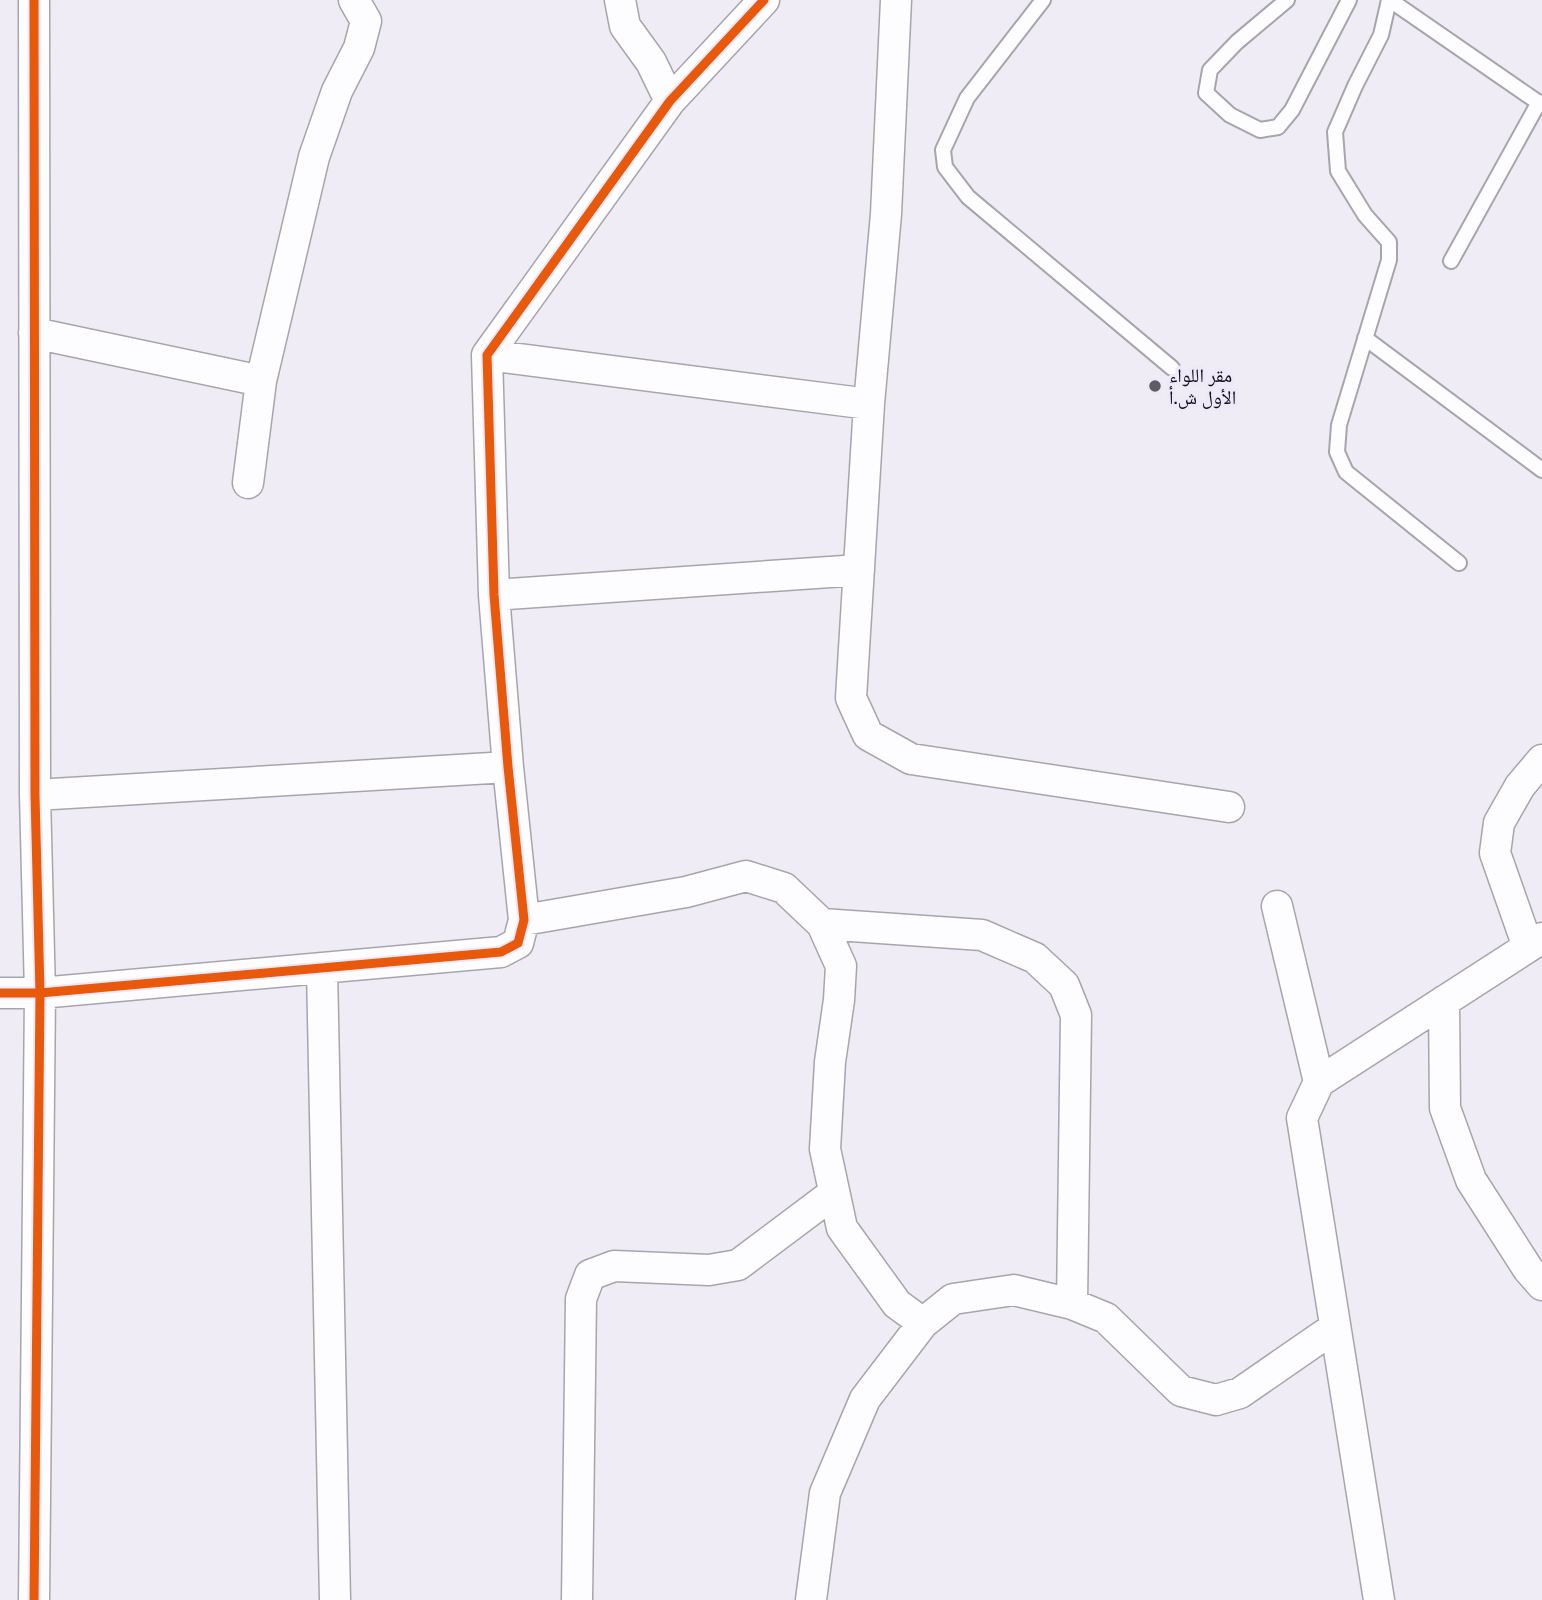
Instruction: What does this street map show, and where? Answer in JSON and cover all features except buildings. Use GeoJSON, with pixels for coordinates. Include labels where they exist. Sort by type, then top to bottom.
{"type":"FeatureCollection","features":[{"type":"Feature","properties":{"kind":"street"},"geometry":{"type":"LineString","coordinates":[[34,0],[35,795],[40,993],[34,1600]]}},
{"type":"Feature","properties":{"kind":"street"},"geometry":{"type":"LineString","coordinates":[[248,483],[261,381],[314,157],[337,91],[359,48],[366,21],[354,0]]}},
{"type":"Feature","properties":{"kind":"street"},"geometry":{"type":"LineString","coordinates":[[620,0],[625,26],[651,62],[670,101]]}},
{"type":"Feature","properties":{"kind":"street"},"geometry":{"type":"LineString","coordinates":[[0,993],[40,993],[501,952],[518,943],[524,920],[494,595],[486,355],[670,101],[764,0]]}},
{"type":"Feature","properties":{"kind":"street"},"geometry":{"type":"LineString","coordinates":[[896,0],[886,214],[869,404],[851,698],[868,734],[911,759],[1230,807]]}},
{"type":"Feature","properties":{"kind":"street"},"geometry":{"type":"LineString","coordinates":[[34,333],[261,381]]}},
{"type":"Feature","properties":{"kind":"street"},"geometry":{"type":"LineString","coordinates":[[486,355],[869,404]]}},
{"type":"Feature","properties":{"kind":"street"},"geometry":{"type":"LineString","coordinates":[[494,595],[859,570]]}},
{"type":"Feature","properties":{"kind":"street"},"geometry":{"type":"LineString","coordinates":[[1379,1600],[1302,1118],[1319,1082],[1535,943],[1495,853],[1499,823],[1520,786],[1542,760]]}},
{"type":"Feature","properties":{"kind":"street"},"geometry":{"type":"LineString","coordinates":[[35,795],[508,767]]}},
{"type":"Feature","properties":{"kind":"street"},"geometry":{"type":"LineString","coordinates":[[524,920],[674,894],[746,876],[784,888],[822,924],[841,966],[830,1062],[825,1149],[842,1228],[897,1304],[923,1323]]}},
{"type":"Feature","properties":{"kind":"street"},"geometry":{"type":"LineString","coordinates":[[1277,906],[1319,1082]]}},
{"type":"Feature","properties":{"kind":"street"},"geometry":{"type":"LineString","coordinates":[[822,924],[982,935],[1035,958],[1064,985],[1076,1015],[1072,1304]]}},
{"type":"Feature","properties":{"kind":"street"},"geometry":{"type":"LineString","coordinates":[[322,969],[335,1600]]}},
{"type":"Feature","properties":{"kind":"street"},"geometry":{"type":"LineString","coordinates":[[1444,1000],[1445,1108],[1471,1180],[1528,1269],[1542,1285]]}},
{"type":"Feature","properties":{"kind":"street"},"geometry":{"type":"LineString","coordinates":[[577,1600],[581,1298],[590,1275],[614,1266],[709,1270],[738,1265],[834,1193]]}},
{"type":"Feature","properties":{"kind":"street"},"geometry":{"type":"LineString","coordinates":[[811,1600],[825,1493],[864,1399],[923,1323],[953,1299],[1014,1290],[1072,1304],[1106,1318],[1181,1391],[1216,1400],[1240,1394],[1334,1328]]}},
{"type":"Feature","properties":{"kind":"lane"},"geometry":{"type":"LineString","coordinates":[[1043,0],[967,98],[943,150],[945,167],[968,197],[1172,368]]}},
{"type":"Feature","properties":{"kind":"lane"},"geometry":{"type":"LineString","coordinates":[[1287,0],[1237,42],[1210,70],[1206,93],[1230,115],[1260,130],[1278,127],[1292,110],[1349,0]]}},
{"type":"Feature","properties":{"kind":"lane"},"geometry":{"type":"LineString","coordinates":[[1451,261],[1540,104],[1390,0],[1381,35],[1335,132],[1338,171],[1365,215],[1389,242],[1389,260],[1339,425],[1337,452],[1346,472],[1459,563]]}},
{"type":"Feature","properties":{"kind":"lane"},"geometry":{"type":"LineString","coordinates":[[1365,338],[1542,470]]}},
{"type":"Feature","properties":{"kind":"cycle path"},"geometry":{"type":"LineString","coordinates":[[34,0],[35,795],[40,993],[34,1600]]}},
{"type":"Feature","properties":{"kind":"cycle path"},"geometry":{"type":"LineString","coordinates":[[0,993],[40,993],[501,952],[518,943],[524,920],[494,595],[487,355],[670,101],[764,0]]}},
{"type":"Feature","properties":{"kind":"place","name":"مقر اللواء الأول ش.أ"},"geometry":{"type":"Point","coordinates":[1155,386]}}]}
